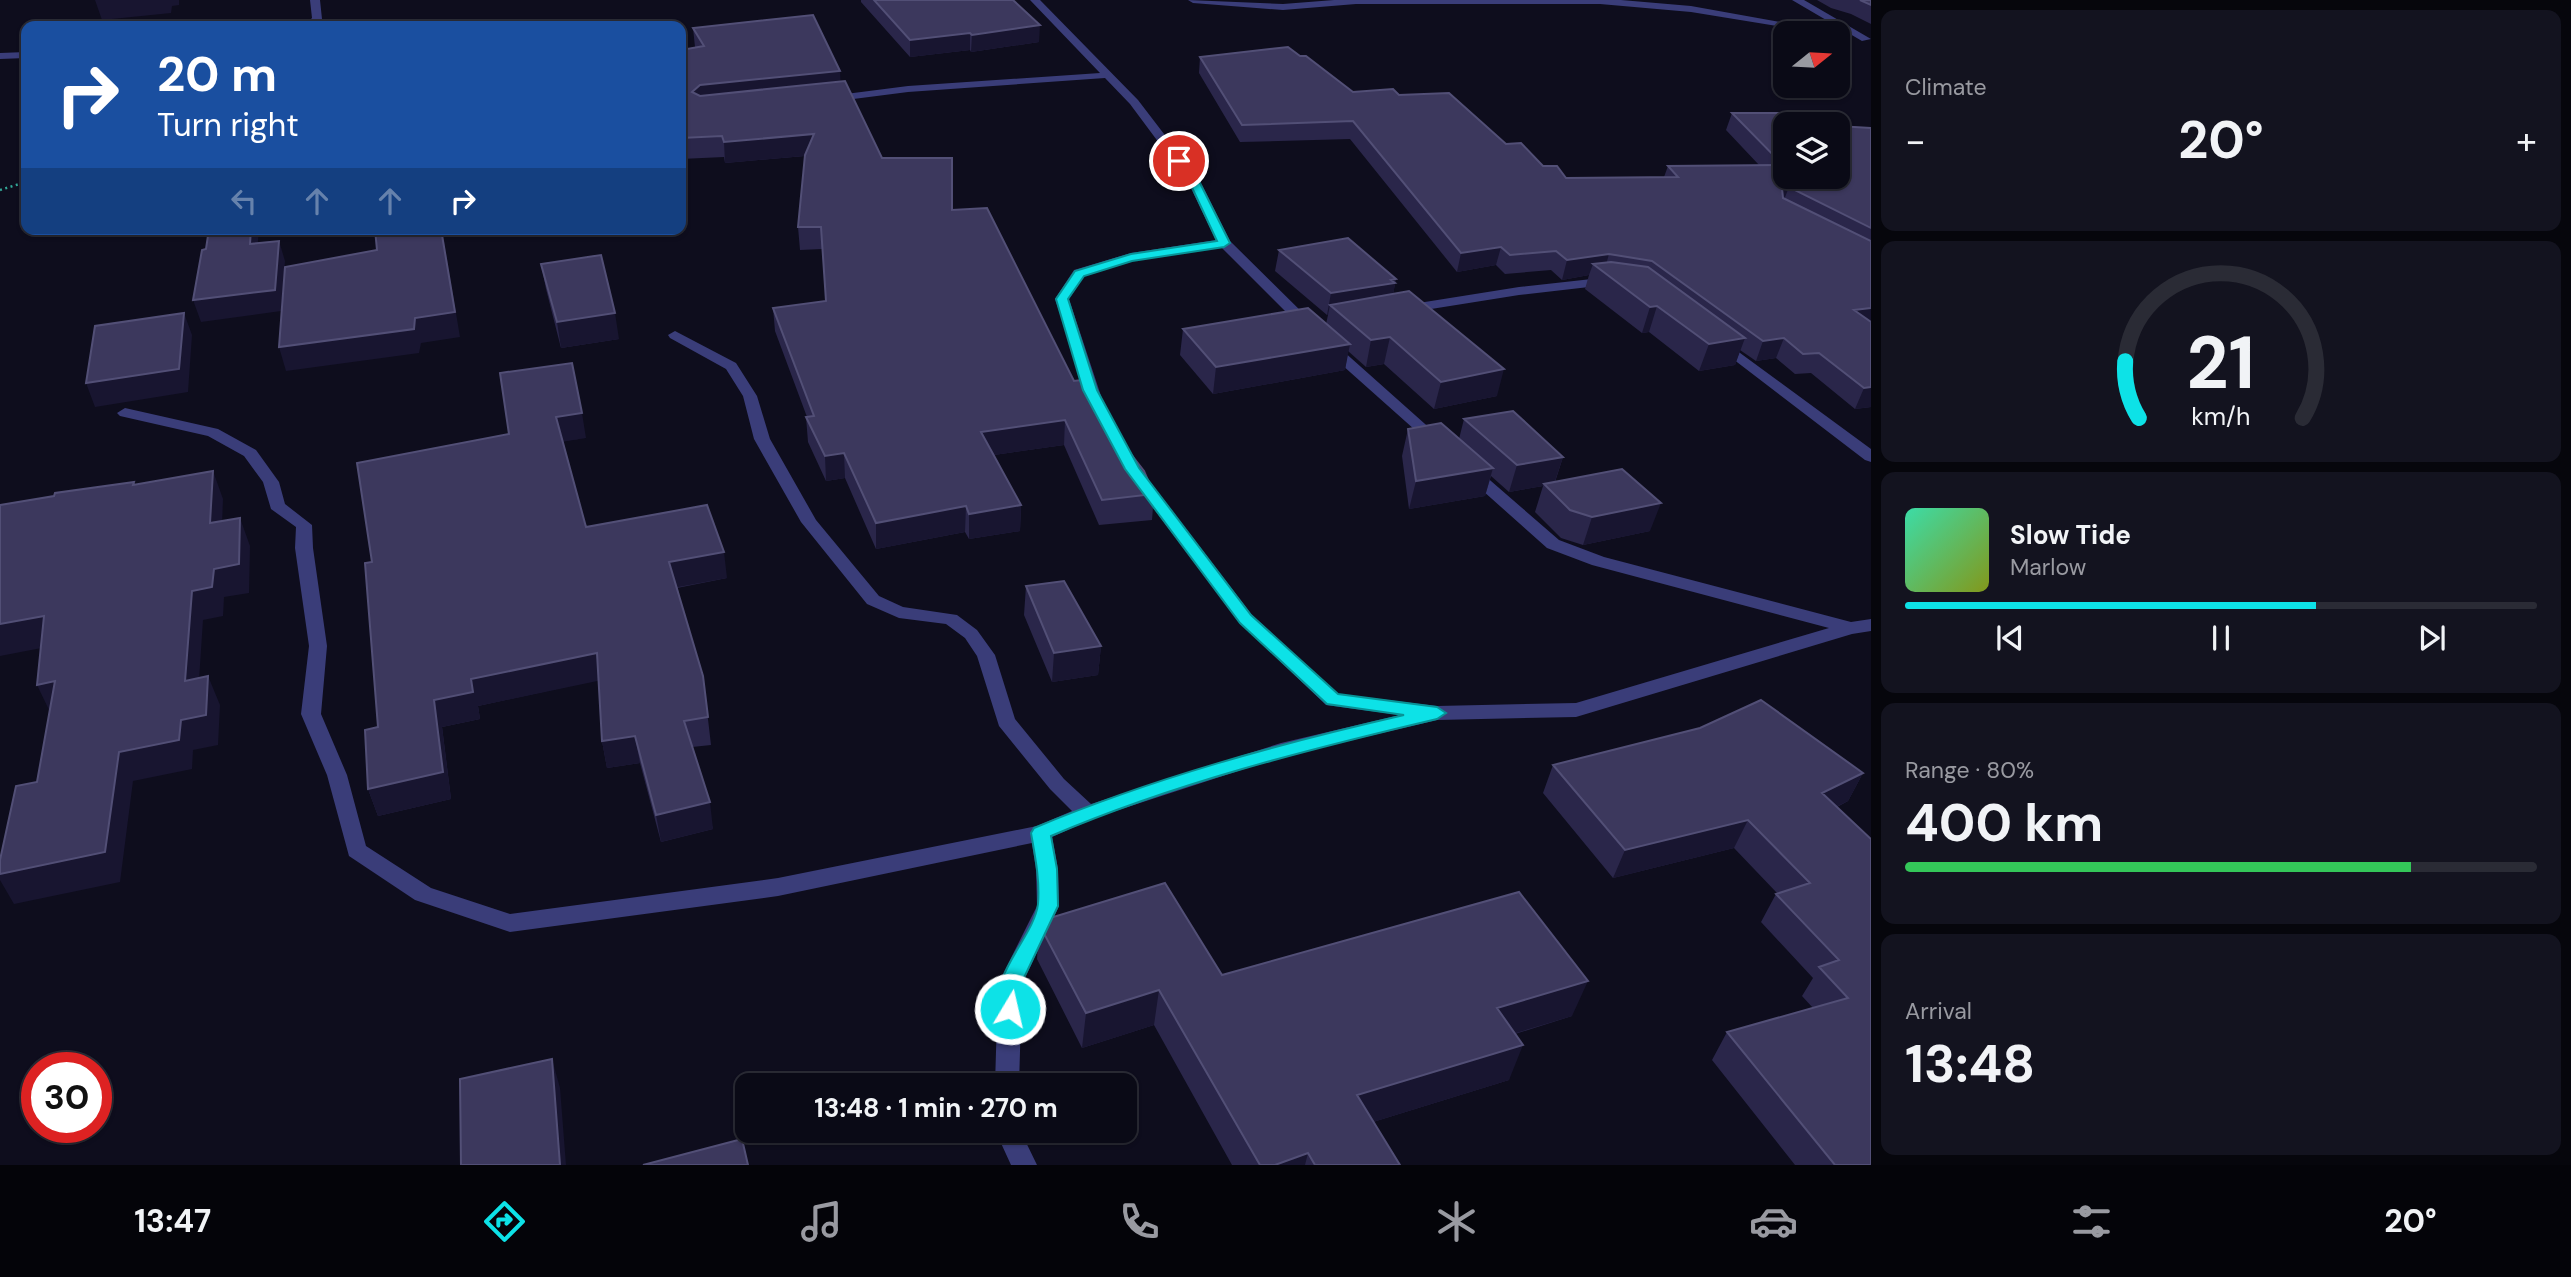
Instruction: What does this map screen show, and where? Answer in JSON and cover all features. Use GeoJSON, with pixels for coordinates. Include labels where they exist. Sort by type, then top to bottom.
{"type":"FeatureCollection","features":[{"type":"Feature","properties":{"kind":"street"},"geometry":{"type":"LineString","coordinates":[[315,0],[317,19],[315,21]]}},
{"type":"Feature","properties":{"kind":"street"},"geometry":{"type":"LineString","coordinates":[[1035,0],[1134,102],[1194,181],[1224,243],[1453,456],[1553,544],[1598,561],[1676,583],[1851,628]]}},
{"type":"Feature","properties":{"kind":"street"},"geometry":{"type":"LineString","coordinates":[[1193,0],[1283,8],[1357,1],[1603,0],[1691,9],[1773,22]]}},
{"type":"Feature","properties":{"kind":"street"},"geometry":{"type":"LineString","coordinates":[[1797,0],[1868,39]]}},
{"type":"Feature","properties":{"kind":"street"},"geometry":{"type":"LineString","coordinates":[[1850,36],[1868,39]]}},
{"type":"Feature","properties":{"kind":"street"},"geometry":{"type":"LineString","coordinates":[[0,55],[21,55]]}},
{"type":"Feature","properties":{"kind":"street"},"geometry":{"type":"LineString","coordinates":[[818,101],[908,89],[1109,75]]}},
{"type":"Feature","properties":{"kind":"street"},"geometry":{"type":"LineString","coordinates":[[1102,412],[1090,390],[1062,299],[1079,273],[1131,257],[1224,243]]}},
{"type":"Feature","properties":{"kind":"street"},"geometry":{"type":"LineString","coordinates":[[1385,312],[1603,280],[1624,283]]}},
{"type":"Feature","properties":{"kind":"street"},"geometry":{"type":"LineString","coordinates":[[1709,334],[1871,457]]}},
{"type":"Feature","properties":{"kind":"street"},"geometry":{"type":"LineString","coordinates":[[675,335],[732,366],[750,396],[762,439],[809,522],[873,600],[899,612],[951,619],[971,634],[986,655],[1006,721],[1057,784],[1087,813]]}},
{"type":"Feature","properties":{"kind":"street"},"geometry":{"type":"LineString","coordinates":[[125,413],[213,432],[250,453],[271,482],[277,506],[304,525],[307,575],[318,646],[311,714],[337,775],[357,850],[423,894],[510,923],[778,887],[1041,833],[1087,813],[1281,750],[1437,713]]}},
{"type":"Feature","properties":{"kind":"street"},"geometry":{"type":"LineString","coordinates":[[1132,469],[1246,619],[1333,699],[1437,713],[1576,710],[1851,628],[1871,625]]}},
{"type":"Feature","properties":{"kind":"street"},"geometry":{"type":"LineString","coordinates":[[1007,1073],[1010,984],[1048,906],[1047,869],[1041,833]]}},
{"type":"Feature","properties":{"kind":"street"},"geometry":{"type":"LineString","coordinates":[[1013,1143],[1024,1165]]}},
{"type":"Feature","properties":{"kind":"path"},"geometry":{"type":"LineString","coordinates":[[0,190],[21,184]]}},
{"type":"Feature","properties":{"kind":"building"},"geometry":{"type":"Polygon","coordinates":[[[874,0],[1013,0],[1040,25],[972,35],[970,33],[910,40],[874,0]]]}},
{"type":"Feature","properties":{"kind":"building"},"geometry":{"type":"Polygon","coordinates":[[[813,15],[840,71],[700,85],[692,92],[700,96],[845,81],[882,158],[952,158],[952,210],[987,208],[1074,381],[1089,379],[1124,445],[1144,471],[1154,494],[1102,500],[1065,420],[981,432],[1021,505],[969,514],[966,506],[876,523],[844,453],[825,456],[806,417],[814,416],[773,308],[826,301],[821,227],[798,227],[805,155],[814,134],[724,142],[722,136],[686,138],[686,49],[704,46],[693,28],[813,15]]]}},
{"type":"Feature","properties":{"kind":"building"},"geometry":{"type":"Polygon","coordinates":[[[1288,47],[1300,56],[1306,56],[1353,92],[1393,89],[1399,95],[1449,93],[1506,144],[1521,143],[1543,166],[1557,166],[1566,178],[1678,177],[1668,166],[1773,165],[1773,189],[1782,189],[1783,198],[1871,241],[1871,308],[1854,310],[1871,322],[1871,387],[1864,388],[1819,353],[1803,354],[1784,338],[1763,341],[1652,261],[1609,254],[1567,260],[1556,251],[1510,255],[1501,247],[1461,253],[1353,121],[1242,125],[1200,57],[1288,47]]]}},
{"type":"Feature","properties":{"kind":"building"},"geometry":{"type":"Polygon","coordinates":[[[1732,113],[1773,113],[1773,155],[1732,113]]]}},
{"type":"Feature","properties":{"kind":"building"},"geometry":{"type":"Polygon","coordinates":[[[1850,127],[1871,128],[1871,228],[1793,189],[1850,189],[1850,127]]]}},
{"type":"Feature","properties":{"kind":"building"},"geometry":{"type":"Polygon","coordinates":[[[208,235],[251,235],[250,244],[279,241],[275,290],[193,300],[202,250],[206,249],[208,235]]]}},
{"type":"Feature","properties":{"kind":"building"},"geometry":{"type":"Polygon","coordinates":[[[376,235],[442,235],[455,312],[415,318],[414,329],[279,347],[285,267],[377,250],[376,235]]]}},
{"type":"Feature","properties":{"kind":"building"},"geometry":{"type":"Polygon","coordinates":[[[1348,238],[1396,279],[1391,280],[1395,283],[1331,293],[1279,250],[1348,238]]]}},
{"type":"Feature","properties":{"kind":"building"},"geometry":{"type":"Polygon","coordinates":[[[601,255],[615,313],[557,322],[541,264],[601,255]]]}},
{"type":"Feature","properties":{"kind":"building"},"geometry":{"type":"Polygon","coordinates":[[[1611,262],[1648,267],[1745,338],[1709,344],[1657,306],[1650,307],[1593,264],[1611,262]]]}},
{"type":"Feature","properties":{"kind":"building"},"geometry":{"type":"Polygon","coordinates":[[[1409,291],[1504,369],[1441,382],[1390,337],[1371,340],[1330,305],[1409,291]]]}},
{"type":"Feature","properties":{"kind":"building"},"geometry":{"type":"Polygon","coordinates":[[[1308,308],[1350,344],[1216,367],[1183,329],[1308,308]]]}},
{"type":"Feature","properties":{"kind":"building"},"geometry":{"type":"Polygon","coordinates":[[[184,313],[179,369],[86,383],[95,326],[184,313]]]}},
{"type":"Feature","properties":{"kind":"building"},"geometry":{"type":"Polygon","coordinates":[[[572,363],[582,413],[556,417],[586,527],[707,505],[724,552],[669,562],[703,676],[708,717],[684,721],[710,802],[656,815],[635,736],[602,741],[597,653],[471,679],[473,692],[434,700],[443,772],[368,789],[365,730],[378,727],[365,563],[372,562],[357,463],[509,434],[500,373],[572,363]]]}},
{"type":"Feature","properties":{"kind":"building"},"geometry":{"type":"Polygon","coordinates":[[[1513,411],[1563,457],[1517,465],[1464,419],[1513,411]]]}},
{"type":"Feature","properties":{"kind":"building"},"geometry":{"type":"Polygon","coordinates":[[[1441,423],[1493,468],[1416,481],[1408,429],[1441,423]]]}},
{"type":"Feature","properties":{"kind":"building"},"geometry":{"type":"Polygon","coordinates":[[[1622,469],[1661,503],[1592,517],[1570,510],[1544,484],[1622,469]]]}},
{"type":"Feature","properties":{"kind":"building"},"geometry":{"type":"Polygon","coordinates":[[[213,471],[210,523],[240,518],[239,564],[214,569],[212,587],[192,591],[185,681],[208,676],[206,715],[181,720],[179,740],[119,752],[105,852],[0,874],[0,860],[16,786],[37,782],[55,681],[37,685],[44,616],[0,624],[0,505],[54,496],[55,493],[134,482],[133,485],[213,471]]]}},
{"type":"Feature","properties":{"kind":"building"},"geometry":{"type":"Polygon","coordinates":[[[1064,581],[1101,646],[1054,653],[1026,586],[1064,581]]]}},
{"type":"Feature","properties":{"kind":"building"},"geometry":{"type":"Polygon","coordinates":[[[1761,700],[1863,773],[1822,793],[1871,839],[1871,1165],[1835,1165],[1727,1032],[1848,998],[1819,967],[1839,960],[1776,894],[1810,883],[1748,820],[1625,850],[1553,765],[1700,728],[1761,700]]]}},
{"type":"Feature","properties":{"kind":"building"},"geometry":{"type":"Polygon","coordinates":[[[1165,883],[1222,975],[1519,892],[1588,981],[1497,1008],[1523,1045],[1357,1095],[1400,1165],[1315,1165],[1308,1153],[1275,1165],[1260,1165],[1159,990],[1086,1013],[1039,924],[1040,921],[1165,883]]]}},
{"type":"Feature","properties":{"kind":"building"},"geometry":{"type":"Polygon","coordinates":[[[552,1059],[560,1165],[461,1165],[460,1079],[552,1059]]]}},
{"type":"Feature","properties":{"kind":"building"},"geometry":{"type":"Polygon","coordinates":[[[735,1141],[743,1143],[748,1165],[643,1165],[735,1141]]]}},
{"type":"Feature","properties":{"kind":"route"},"geometry":{"type":"LineString","coordinates":[[1010,1009],[1010,984],[1048,906],[1047,869],[1041,833],[1087,813],[1281,750],[1437,713],[1333,699],[1246,619],[1132,469],[1090,390],[1062,299],[1079,273],[1131,257],[1224,243],[1194,181],[1179,161]]}}]}
